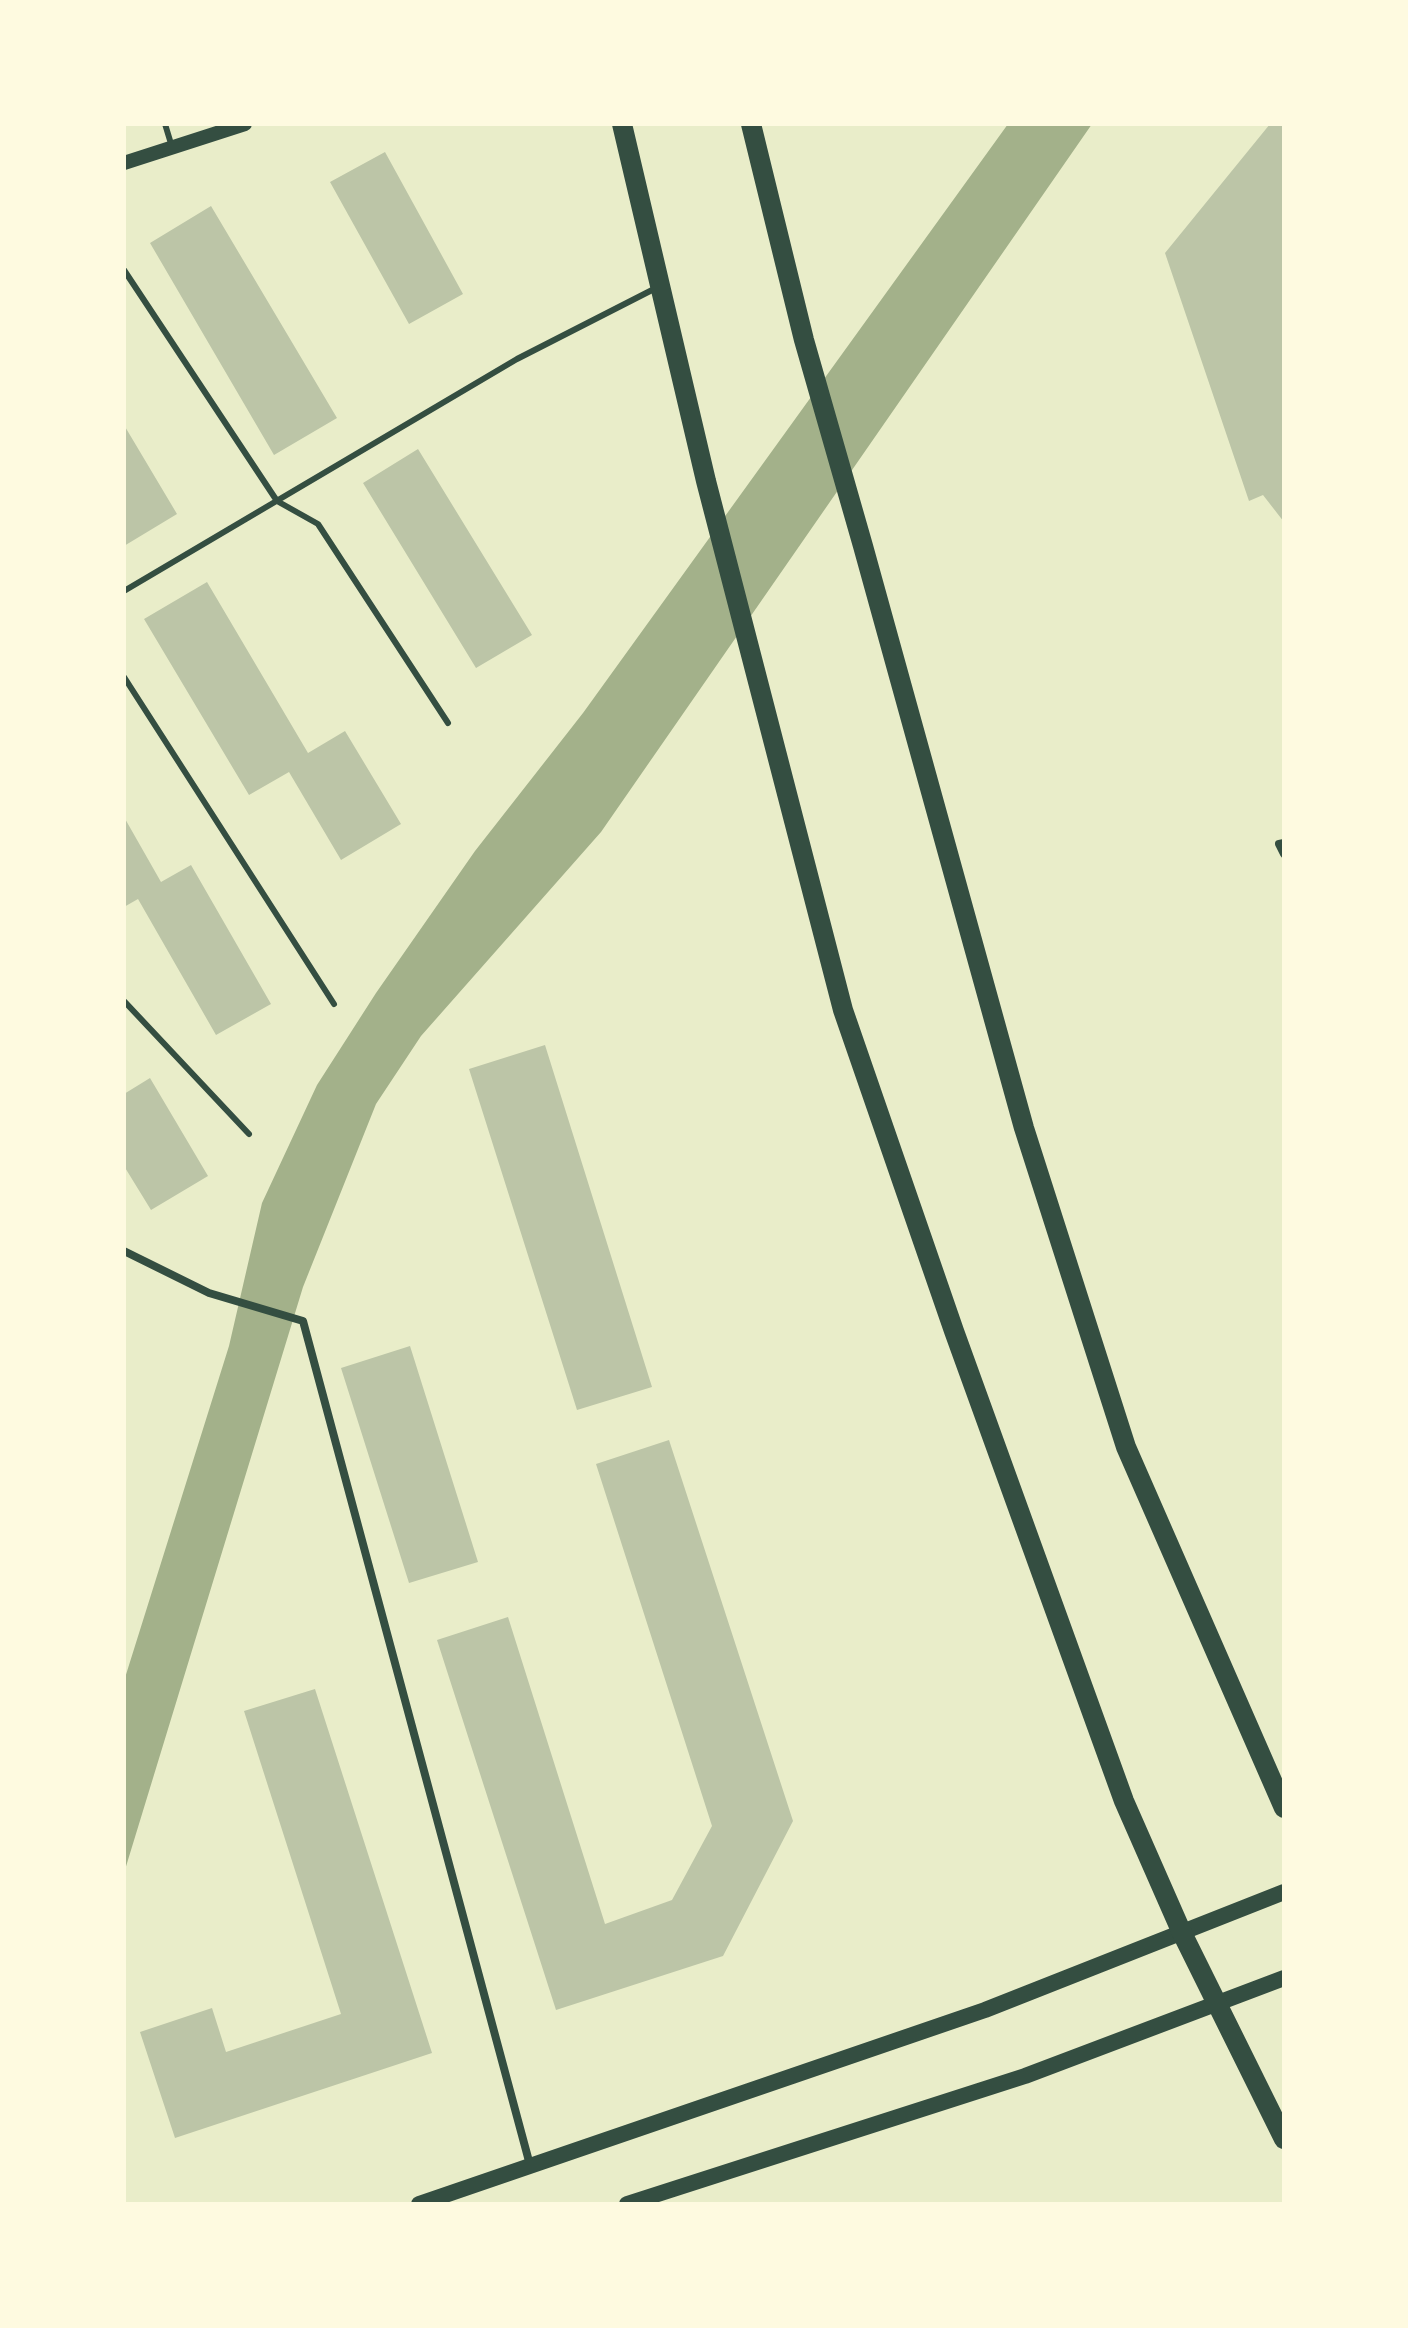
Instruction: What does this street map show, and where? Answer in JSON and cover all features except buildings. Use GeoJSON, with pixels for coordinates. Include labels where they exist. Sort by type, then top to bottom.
{"type":"FeatureCollection","features":[{"type":"Feature","properties":{"kind":"main road"},"geometry":{"type":"LineString","coordinates":[[622,124],[706,481],[843,1010],[954,1331],[1119,1786],[1182,1933],[1284,2139]]}},
{"type":"Feature","properties":{"kind":"main road"},"geometry":{"type":"LineString","coordinates":[[751,124],[804,340],[1024,1128],[1126,1447],[1284,1808]]}},
{"type":"Feature","properties":{"kind":"main road"},"geometry":{"type":"LineString","coordinates":[[419,2204],[985,2010],[1284,1892]]}},
{"type":"Feature","properties":{"kind":"main road"},"geometry":{"type":"LineString","coordinates":[[627,2204],[1025,2076],[1284,1978]]}},
{"type":"Feature","properties":{"kind":"street"},"geometry":{"type":"LineString","coordinates":[[124,163],[245,124]]}},
{"type":"Feature","properties":{"kind":"street"},"geometry":{"type":"LineString","coordinates":[[1284,843],[1279,844],[1284,854]]}},
{"type":"Feature","properties":{"kind":"street"},"geometry":{"type":"LineString","coordinates":[[124,1251],[209,1293],[303,1321],[530,2167]]}},
{"type":"Feature","properties":{"kind":"lane"},"geometry":{"type":"LineString","coordinates":[[165,124],[172,148]]}},
{"type":"Feature","properties":{"kind":"lane"},"geometry":{"type":"LineString","coordinates":[[124,270],[277,501],[318,524],[448,723]]}},
{"type":"Feature","properties":{"kind":"lane"},"geometry":{"type":"LineString","coordinates":[[124,591],[517,359],[660,285]]}},
{"type":"Feature","properties":{"kind":"lane"},"geometry":{"type":"LineString","coordinates":[[124,677],[334,1004]]}},
{"type":"Feature","properties":{"kind":"lane"},"geometry":{"type":"LineString","coordinates":[[124,1001],[249,1134]]}},
{"type":"Feature","properties":{"kind":"shaded area"},"geometry":{"type":"Polygon","coordinates":[[[1008,124],[1092,124],[601,832],[421,1036],[376,1104],[303,1287],[124,1873],[124,1681],[229,1346],[262,1203],[317,1085],[376,993],[475,851],[583,713],[1008,124]]]}}]}
